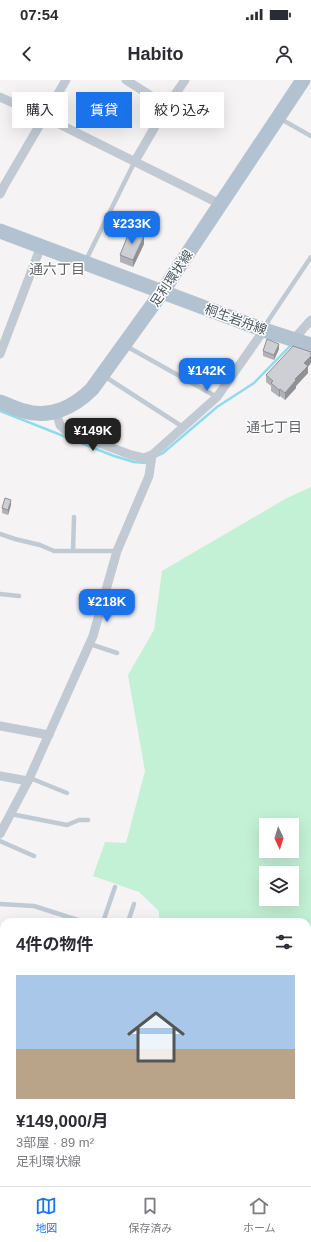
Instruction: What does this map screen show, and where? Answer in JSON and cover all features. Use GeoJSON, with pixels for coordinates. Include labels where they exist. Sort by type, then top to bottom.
{"type":"FeatureCollection","features":[{"type":"Feature","properties":{"kind":"main road","name":"足利環状線"},"geometry":{"type":"LineString","coordinates":[[0,402],[31,413],[56,412],[70,407],[78,402],[92,388],[162,292],[303,80]]}},
{"type":"Feature","properties":{"kind":"main road","name":"桐生岩舟線"},"geometry":{"type":"LineString","coordinates":[[0,231],[264,330],[311,345]]}},
{"type":"Feature","properties":{"kind":"street"},"geometry":{"type":"LineString","coordinates":[[59,92],[66,80]]}},
{"type":"Feature","properties":{"kind":"street"},"geometry":{"type":"LineString","coordinates":[[126,80],[145,92]]}},
{"type":"Feature","properties":{"kind":"street"},"geometry":{"type":"LineString","coordinates":[[177,92],[185,80]]}},
{"type":"Feature","properties":{"kind":"street"},"geometry":{"type":"LineString","coordinates":[[0,97],[12,102]]}},
{"type":"Feature","properties":{"kind":"street"},"geometry":{"type":"LineString","coordinates":[[0,194],[38,128]]}},
{"type":"Feature","properties":{"kind":"street"},"geometry":{"type":"LineString","coordinates":[[68,128],[220,204]]}},
{"type":"Feature","properties":{"kind":"street"},"geometry":{"type":"LineString","coordinates":[[135,161],[154,128]]}},
{"type":"Feature","properties":{"kind":"street"},"geometry":{"type":"LineString","coordinates":[[0,354],[41,246]]}},
{"type":"Feature","properties":{"kind":"street"},"geometry":{"type":"LineString","coordinates":[[293,340],[311,320]]}},
{"type":"Feature","properties":{"kind":"street"},"geometry":{"type":"LineString","coordinates":[[56,412],[60,425],[66,430],[131,455],[144,458],[152,455],[217,398],[264,330]]}},
{"type":"Feature","properties":{"kind":"street"},"geometry":{"type":"LineString","coordinates":[[0,834],[29,780],[90,644],[117,551],[149,476],[152,455]]}},
{"type":"Feature","properties":{"kind":"street"},"geometry":{"type":"LineString","coordinates":[[0,726],[49,735]]}},
{"type":"Feature","properties":{"kind":"street"},"geometry":{"type":"LineString","coordinates":[[0,776],[29,780]]}},
{"type":"Feature","properties":{"kind":"lane"},"geometry":{"type":"LineString","coordinates":[[278,118],[311,136]]}},
{"type":"Feature","properties":{"kind":"lane"},"geometry":{"type":"LineString","coordinates":[[85,263],[135,161]]}},
{"type":"Feature","properties":{"kind":"lane"},"geometry":{"type":"LineString","coordinates":[[264,330],[270,318],[311,257]]}},
{"type":"Feature","properties":{"kind":"lane"},"geometry":{"type":"LineString","coordinates":[[124,345],[217,398]]}},
{"type":"Feature","properties":{"kind":"lane"},"geometry":{"type":"LineString","coordinates":[[102,375],[183,427]]}},
{"type":"Feature","properties":{"kind":"lane"},"geometry":{"type":"LineString","coordinates":[[73,551],[74,517]]}},
{"type":"Feature","properties":{"kind":"lane"},"geometry":{"type":"LineString","coordinates":[[0,534],[40,545],[54,551],[117,551]]}},
{"type":"Feature","properties":{"kind":"lane"},"geometry":{"type":"LineString","coordinates":[[0,594],[19,596]]}},
{"type":"Feature","properties":{"kind":"lane"},"geometry":{"type":"LineString","coordinates":[[90,644],[117,653]]}},
{"type":"Feature","properties":{"kind":"lane"},"geometry":{"type":"LineString","coordinates":[[29,780],[67,792]]}},
{"type":"Feature","properties":{"kind":"lane"},"geometry":{"type":"LineString","coordinates":[[11,814],[67,825],[78,820],[88,820]]}},
{"type":"Feature","properties":{"kind":"lane"},"geometry":{"type":"LineString","coordinates":[[0,841],[34,856]]}},
{"type":"Feature","properties":{"kind":"lane"},"geometry":{"type":"LineString","coordinates":[[104,918],[115,887]]}},
{"type":"Feature","properties":{"kind":"lane"},"geometry":{"type":"LineString","coordinates":[[0,904],[34,906],[72,918]]}},
{"type":"Feature","properties":{"kind":"lane"},"geometry":{"type":"LineString","coordinates":[[129,918],[134,904]]}},
{"type":"Feature","properties":{"kind":"green space"},"geometry":{"type":"Polygon","coordinates":[[[311,487],[311,918],[159,918],[159,911],[139,892],[93,876],[105,842],[126,843],[145,771],[128,675],[154,630],[162,571],[287,498],[311,487]]]}},
{"type":"Feature","properties":{"kind":"building"},"geometry":{"type":"Polygon","coordinates":[[[130,230],[144,236],[133,260],[120,255],[130,230]]]}},
{"type":"Feature","properties":{"kind":"building"},"geometry":{"type":"Polygon","coordinates":[[[267,339],[279,344],[274,355],[263,351],[267,339]]]}},
{"type":"Feature","properties":{"kind":"building"},"geometry":{"type":"Polygon","coordinates":[[[293,346],[311,352],[311,356],[304,363],[308,366],[295,379],[296,380],[285,393],[271,383],[273,381],[266,375],[293,346]]]}},
{"type":"Feature","properties":{"kind":"building"},"geometry":{"type":"Polygon","coordinates":[[[5,498],[11,500],[8,510],[2,508],[5,498]]]}},
{"type":"Feature","properties":{"kind":"waterway"},"geometry":{"type":"LineString","coordinates":[[155,457],[163,453],[217,407],[254,383],[291,345]]}},
{"type":"Feature","properties":{"kind":"waterway"},"geometry":{"type":"LineString","coordinates":[[0,411],[114,456],[134,462],[148,462]]}},
{"type":"Feature","properties":{"kind":"district","name":"通六丁目"},"geometry":{"type":"Point","coordinates":[57,269]}},
{"type":"Feature","properties":{"kind":"district","name":"通七丁目"},"geometry":{"type":"Point","coordinates":[274,427]}}]}
